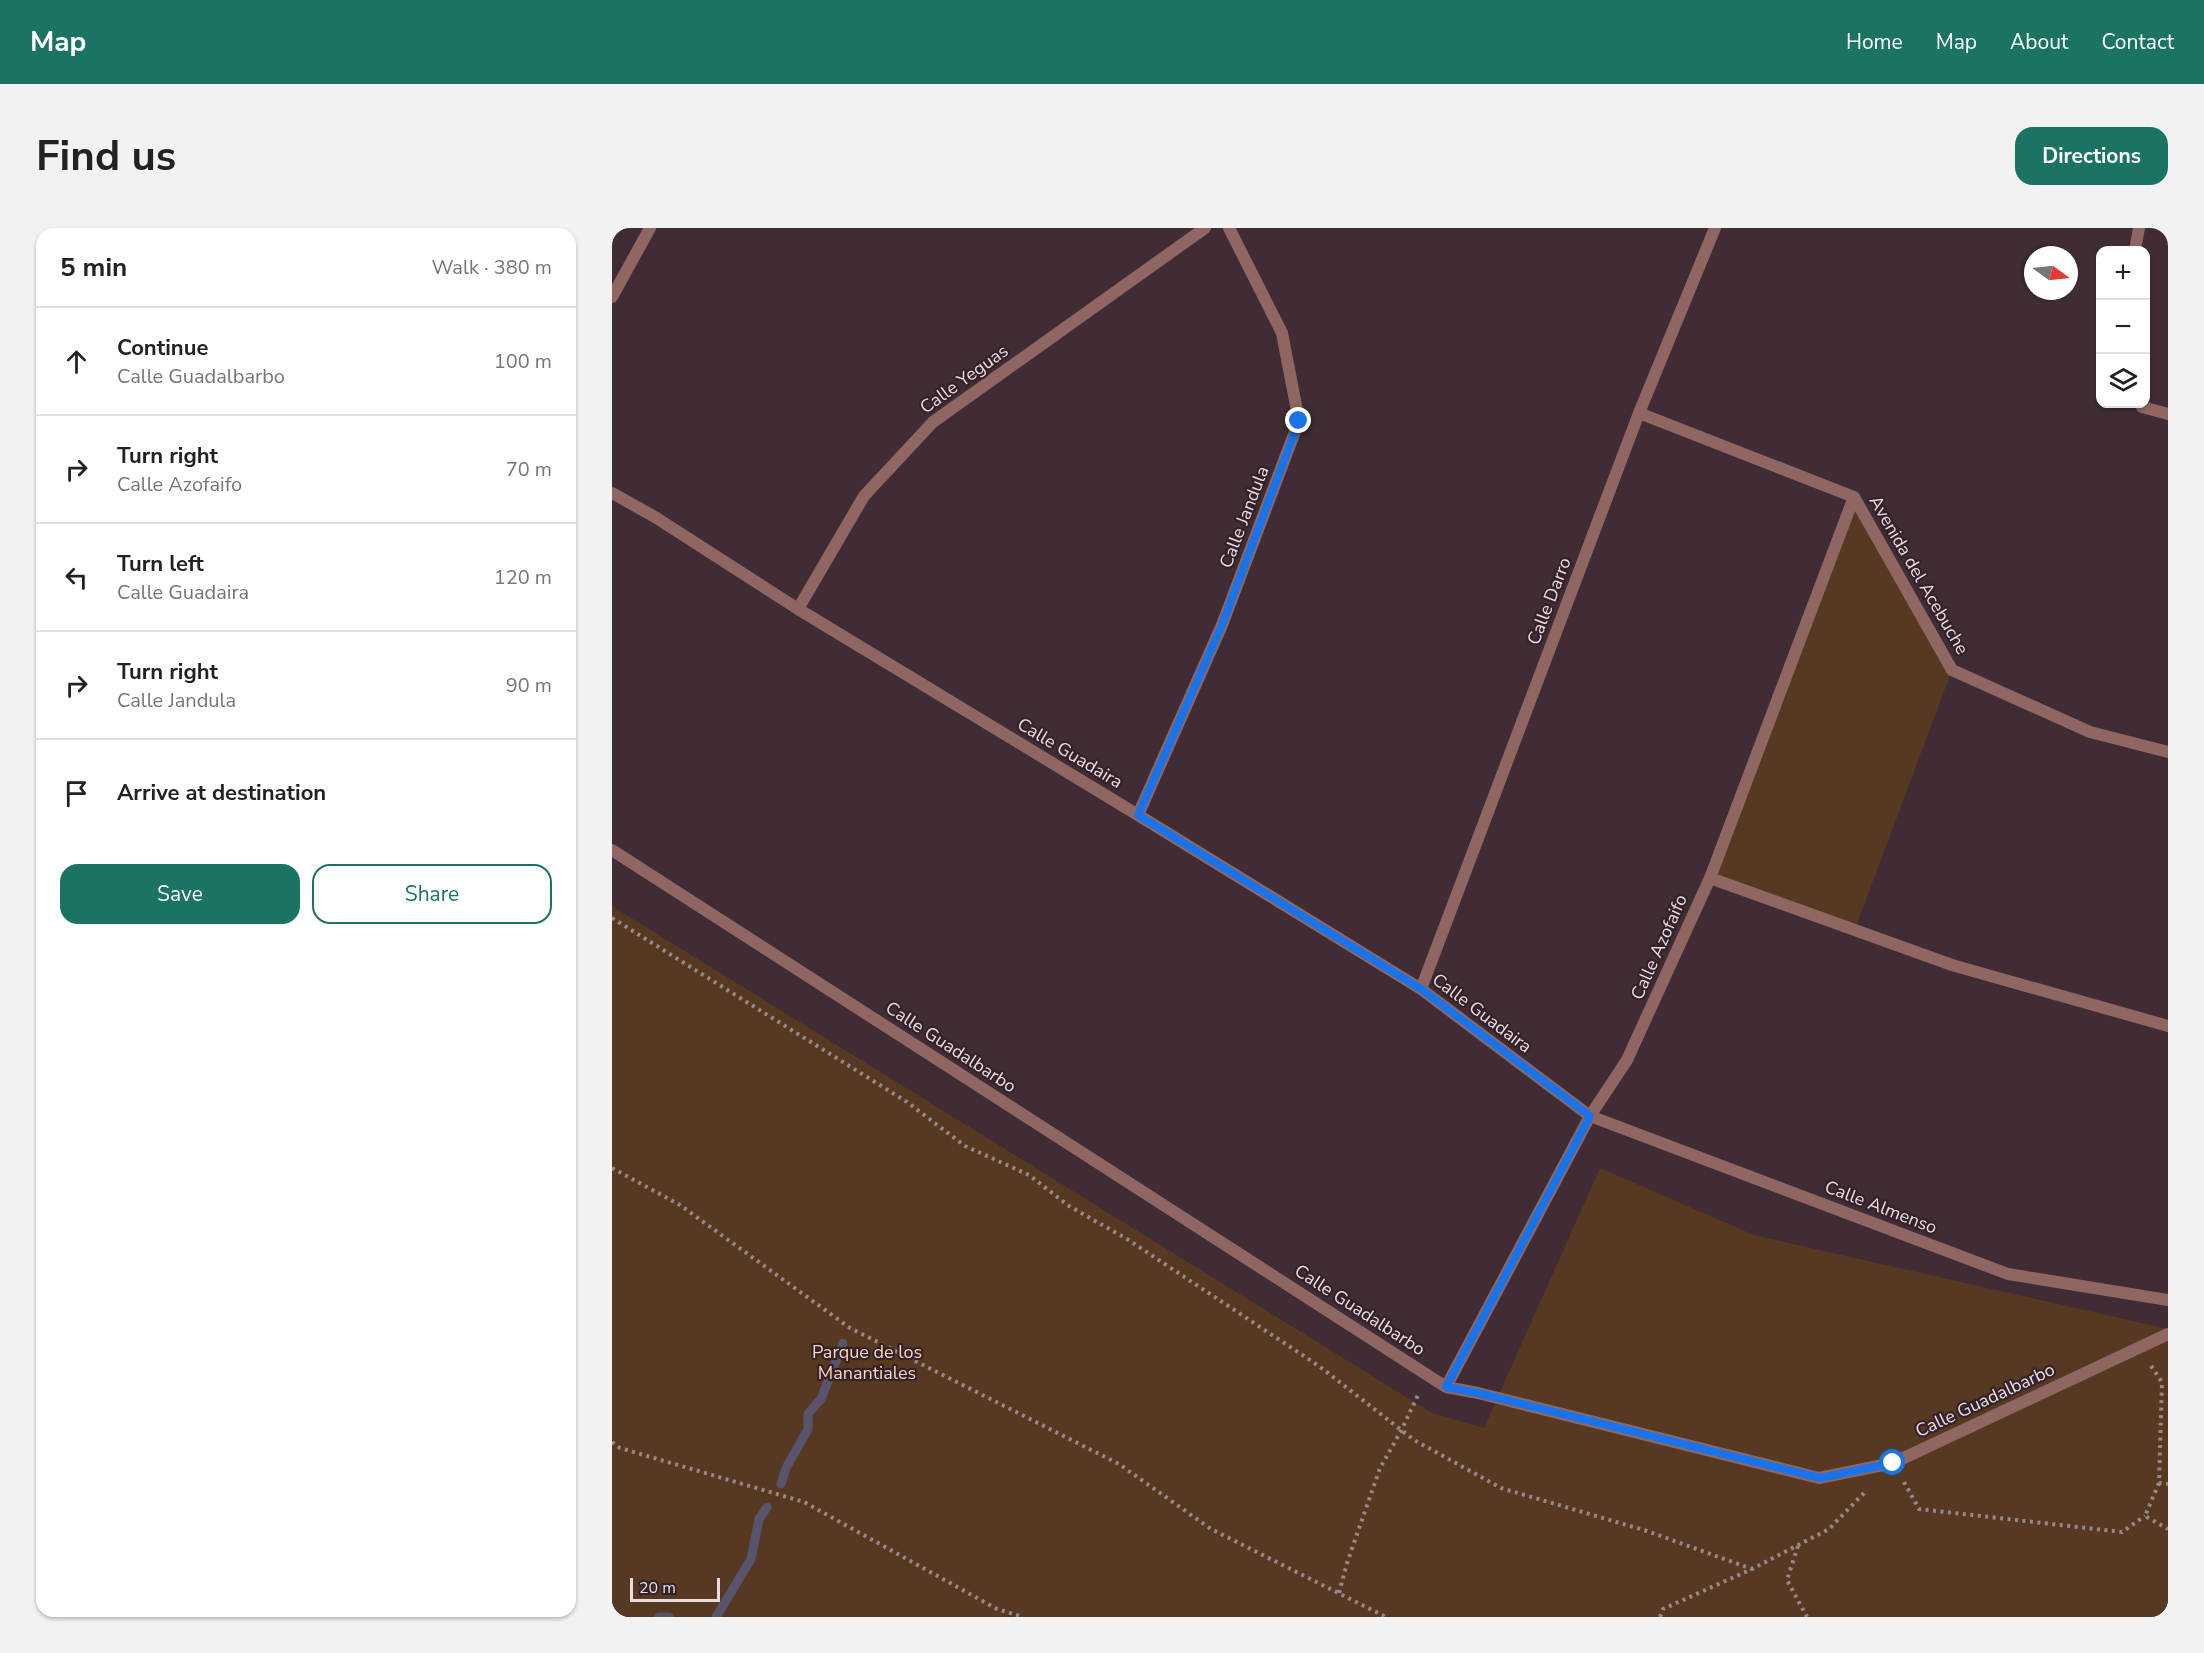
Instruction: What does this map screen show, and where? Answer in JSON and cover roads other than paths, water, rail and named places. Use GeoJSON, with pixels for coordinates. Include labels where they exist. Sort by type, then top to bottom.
{"type":"FeatureCollection","features":[{"type":"Feature","properties":{"kind":"street"},"geometry":{"type":"LineString","coordinates":[[612,297],[650,228]]}},
{"type":"Feature","properties":{"kind":"street","name":"Calle Yeguas"},"geometry":{"type":"LineString","coordinates":[[798,609],[864,496],[933,422],[1205,228]]}},
{"type":"Feature","properties":{"kind":"street","name":"Calle Jandula"},"geometry":{"type":"LineString","coordinates":[[1138,815],[1222,625],[1299,421],[1282,333],[1229,228]]}},
{"type":"Feature","properties":{"kind":"street","name":"Calle Darro"},"geometry":{"type":"LineString","coordinates":[[1421,989],[1640,413],[1715,228]]}},
{"type":"Feature","properties":{"kind":"street"},"geometry":{"type":"LineString","coordinates":[[2136,246],[2139,228]]}},
{"type":"Feature","properties":{"kind":"street"},"geometry":{"type":"LineString","coordinates":[[2148,408],[2168,414]]}},
{"type":"Feature","properties":{"kind":"street","name":"Avenida del Acebuche"},"geometry":{"type":"LineString","coordinates":[[1640,413],[1854,497],[1952,670],[2090,732],[2168,752]]}},
{"type":"Feature","properties":{"kind":"street","name":"Calle Guadaira"},"geometry":{"type":"LineString","coordinates":[[612,493],[655,517],[798,609],[1421,989],[1590,1116]]}},
{"type":"Feature","properties":{"kind":"street","name":"Calle Azofaifo"},"geometry":{"type":"LineString","coordinates":[[1446,1387],[1590,1116],[1628,1060],[1710,878],[1854,497]]}},
{"type":"Feature","properties":{"kind":"street","name":"Calle Guadalbarbo"},"geometry":{"type":"LineString","coordinates":[[612,850],[1446,1387],[1820,1478],[1893,1463],[2168,1334]]}},
{"type":"Feature","properties":{"kind":"street"},"geometry":{"type":"LineString","coordinates":[[1710,878],[1952,965],[2168,1026]]}},
{"type":"Feature","properties":{"kind":"street","name":"Calle Almenso"},"geometry":{"type":"LineString","coordinates":[[1590,1116],[2008,1274],[2168,1300]]}},
{"type":"Feature","properties":{"kind":"waterway"},"geometry":{"type":"LineString","coordinates":[[781,1484],[786,1468],[808,1429],[808,1414],[821,1399],[843,1343]]}},
{"type":"Feature","properties":{"kind":"waterway"},"geometry":{"type":"LineString","coordinates":[[716,1617],[751,1559],[759,1519],[767,1507]]}},
{"type":"Feature","properties":{"kind":"waterway"},"geometry":{"type":"LineString","coordinates":[[659,1617],[669,1617]]}},
{"type":"Feature","properties":{"kind":"park label","name":"Parque de los Manantiales"},"geometry":{"type":"Point","coordinates":[867,1362]}}]}
